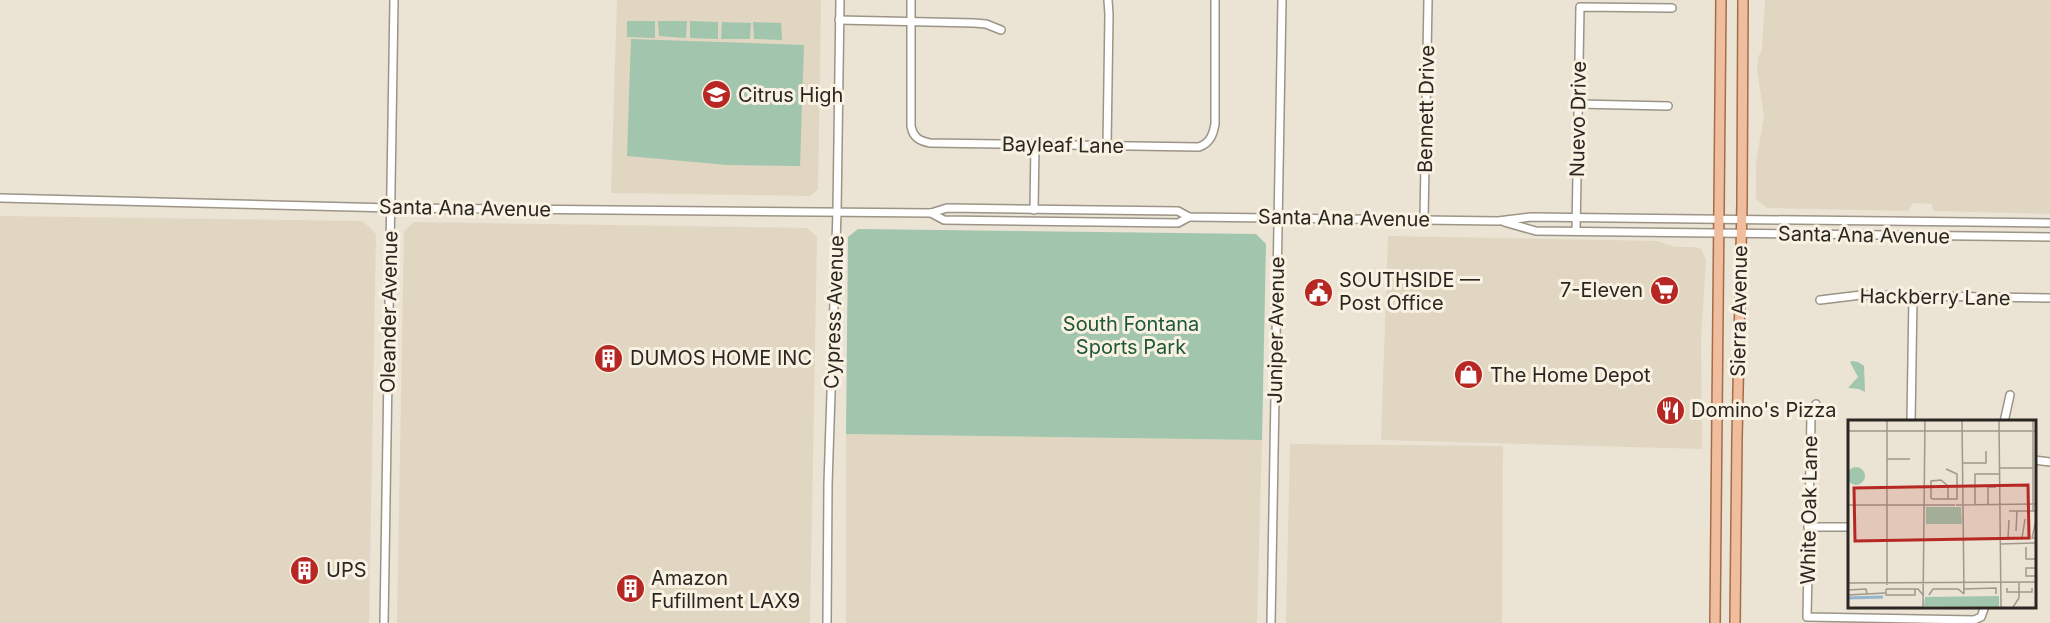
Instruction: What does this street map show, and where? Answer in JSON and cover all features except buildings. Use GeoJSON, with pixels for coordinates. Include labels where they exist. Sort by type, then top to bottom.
{"type":"FeatureCollection","features":[{"type":"Feature","properties":{"kind":"main road","name":"Sierra Avenue"},"geometry":{"type":"LineString","coordinates":[[1715,623],[1721,0]]}},
{"type":"Feature","properties":{"kind":"main road","name":"Sierra Avenue"},"geometry":{"type":"LineString","coordinates":[[1735,623],[1743,0]]}},
{"type":"Feature","properties":{"kind":"street","name":"Oleander Avenue"},"geometry":{"type":"LineString","coordinates":[[384,623],[394,0]]}},
{"type":"Feature","properties":{"kind":"street","name":"Cypress Avenue"},"geometry":{"type":"LineString","coordinates":[[827,623],[828,484],[837,212],[840,0]]}},
{"type":"Feature","properties":{"kind":"street"},"geometry":{"type":"LineString","coordinates":[[910,0],[910,22]]}},
{"type":"Feature","properties":{"kind":"street"},"geometry":{"type":"LineString","coordinates":[[1107,146],[1110,15],[1108,0]]}},
{"type":"Feature","properties":{"kind":"street","name":"Bayleaf Lane"},"geometry":{"type":"LineString","coordinates":[[910,22],[911,126],[915,137],[930,143],[1199,147],[1210,140],[1215,124],[1215,0]]}},
{"type":"Feature","properties":{"kind":"street","name":"Juniper Avenue"},"geometry":{"type":"LineString","coordinates":[[1270,623],[1282,0]]}},
{"type":"Feature","properties":{"kind":"street","name":"Bennett Drive"},"geometry":{"type":"LineString","coordinates":[[1424,219],[1428,0]]}},
{"type":"Feature","properties":{"kind":"street","name":"Nuevo Drive"},"geometry":{"type":"LineString","coordinates":[[1576,231],[1580,8],[1672,8]]}},
{"type":"Feature","properties":{"kind":"street"},"geometry":{"type":"LineString","coordinates":[[839,20],[980,23],[1001,30]]}},
{"type":"Feature","properties":{"kind":"street"},"geometry":{"type":"LineString","coordinates":[[1578,104],[1668,106]]}},
{"type":"Feature","properties":{"kind":"street"},"geometry":{"type":"LineString","coordinates":[[1034,210],[1035,144]]}},
{"type":"Feature","properties":{"kind":"street","name":"Santa Ana Avenue"},"geometry":{"type":"LineString","coordinates":[[0,198],[392,208],[931,213],[947,208],[1178,211],[1189,217],[1498,220],[1577,217],[2050,223]]}},
{"type":"Feature","properties":{"kind":"street","name":"Santa Ana Avenue"},"geometry":{"type":"LineString","coordinates":[[931,213],[944,220],[1178,223],[1189,217]]}},
{"type":"Feature","properties":{"kind":"street","name":"Santa Ana Avenue"},"geometry":{"type":"LineString","coordinates":[[1498,220],[1536,231],[2050,237]]}},
{"type":"Feature","properties":{"kind":"street","name":"Hackberry Lane"},"geometry":{"type":"LineString","coordinates":[[1820,300],[1861,295],[2050,298]]}},
{"type":"Feature","properties":{"kind":"street"},"geometry":{"type":"LineString","coordinates":[[1911,420],[1912,296]]}},
{"type":"Feature","properties":{"kind":"street"},"geometry":{"type":"LineString","coordinates":[[2004,420],[2010,395]]}},
{"type":"Feature","properties":{"kind":"street","name":"White Oak Lane"},"geometry":{"type":"LineString","coordinates":[[1816,404],[1811,417],[1807,617],[1862,621]]}},
{"type":"Feature","properties":{"kind":"street"},"geometry":{"type":"LineString","coordinates":[[2035,460],[2050,462]]}},
{"type":"Feature","properties":{"kind":"street"},"geometry":{"type":"LineString","coordinates":[[1808,527],[1848,527]]}},
{"type":"Feature","properties":{"kind":"street"},"geometry":{"type":"LineString","coordinates":[[1862,621],[1974,620],[1981,617],[1984,608]]}},
{"type":"Feature","properties":{"kind":"shaded area","name":"Citrus High"},"geometry":{"type":"Polygon","coordinates":[[[617,0],[821,0],[818,189],[810,196],[611,193],[617,0]]]}},
{"type":"Feature","properties":{"kind":"shaded area"},"geometry":{"type":"Polygon","coordinates":[[[1765,0],[2050,0],[2050,214],[1934,211],[1931,204],[1913,203],[1908,211],[1767,208],[1756,199],[1756,163],[1764,116],[1757,70],[1758,58],[1762,49],[1765,0]]]}},
{"type":"Feature","properties":{"kind":"shaded area"},"geometry":{"type":"Polygon","coordinates":[[[0,216],[363,221],[376,234],[369,623],[0,623],[0,216]]]}},
{"type":"Feature","properties":{"kind":"shaded area"},"geometry":{"type":"Polygon","coordinates":[[[414,222],[807,228],[817,237],[810,623],[397,623],[404,231],[414,222]]]}},
{"type":"Feature","properties":{"kind":"shaded area"},"geometry":{"type":"Polygon","coordinates":[[[1388,236],[1658,241],[1675,247],[1701,249],[1706,260],[1701,340],[1702,449],[1381,440],[1388,236]]]}},
{"type":"Feature","properties":{"kind":"shaded area"},"geometry":{"type":"Polygon","coordinates":[[[846,434],[1262,440],[1257,623],[846,623],[846,434]]]}},
{"type":"Feature","properties":{"kind":"shaded area"},"geometry":{"type":"Polygon","coordinates":[[[1290,444],[1503,446],[1502,623],[1286,623],[1290,444]]]}},
{"type":"Feature","properties":{"kind":"green space"},"geometry":{"type":"Polygon","coordinates":[[[627,21],[655,21],[655,38],[627,37],[627,21]]]}},
{"type":"Feature","properties":{"kind":"green space"},"geometry":{"type":"Polygon","coordinates":[[[658,21],[687,21],[686,38],[659,36],[658,21]]]}},
{"type":"Feature","properties":{"kind":"green space"},"geometry":{"type":"Polygon","coordinates":[[[690,21],[718,22],[718,39],[690,38],[690,21]]]}},
{"type":"Feature","properties":{"kind":"green space"},"geometry":{"type":"Polygon","coordinates":[[[722,22],[751,23],[750,39],[721,39],[722,22]]]}},
{"type":"Feature","properties":{"kind":"green space"},"geometry":{"type":"Polygon","coordinates":[[[753,22],[781,23],[782,40],[754,39],[753,22]]]}},
{"type":"Feature","properties":{"kind":"green space"},"geometry":{"type":"Polygon","coordinates":[[[631,39],[804,45],[800,166],[728,165],[627,156],[631,39]]]}},
{"type":"Feature","properties":{"kind":"green space","name":"South Fontana Sports Park"},"geometry":{"type":"Polygon","coordinates":[[[858,229],[1256,234],[1266,244],[1262,440],[846,434],[848,237],[858,229]]]}},
{"type":"Feature","properties":{"kind":"green space"},"geometry":{"type":"Polygon","coordinates":[[[1850,362],[1864,366],[1865,392],[1848,388],[1858,377],[1850,362]]]}},
{"type":"Feature","properties":{"kind":"place","name":"Citrus High"},"geometry":{"type":"Point","coordinates":[717,95]}},
{"type":"Feature","properties":{"kind":"place","name":"7-Eleven"},"geometry":{"type":"Point","coordinates":[1664,290]}},
{"type":"Feature","properties":{"kind":"place","name":"SOUTHSIDE — Post Office"},"geometry":{"type":"Point","coordinates":[1318,292]}},
{"type":"Feature","properties":{"kind":"place","name":"DUMOS HOME INC"},"geometry":{"type":"Point","coordinates":[609,358]}},
{"type":"Feature","properties":{"kind":"place","name":"The Home Depot"},"geometry":{"type":"Point","coordinates":[1469,375]}},
{"type":"Feature","properties":{"kind":"place","name":"Domino's Pizza"},"geometry":{"type":"Point","coordinates":[1670,410]}},
{"type":"Feature","properties":{"kind":"place","name":"UPS"},"geometry":{"type":"Point","coordinates":[305,570]}},
{"type":"Feature","properties":{"kind":"place","name":"Amazon Fufillment LAX9"},"geometry":{"type":"Point","coordinates":[630,589]}}]}
